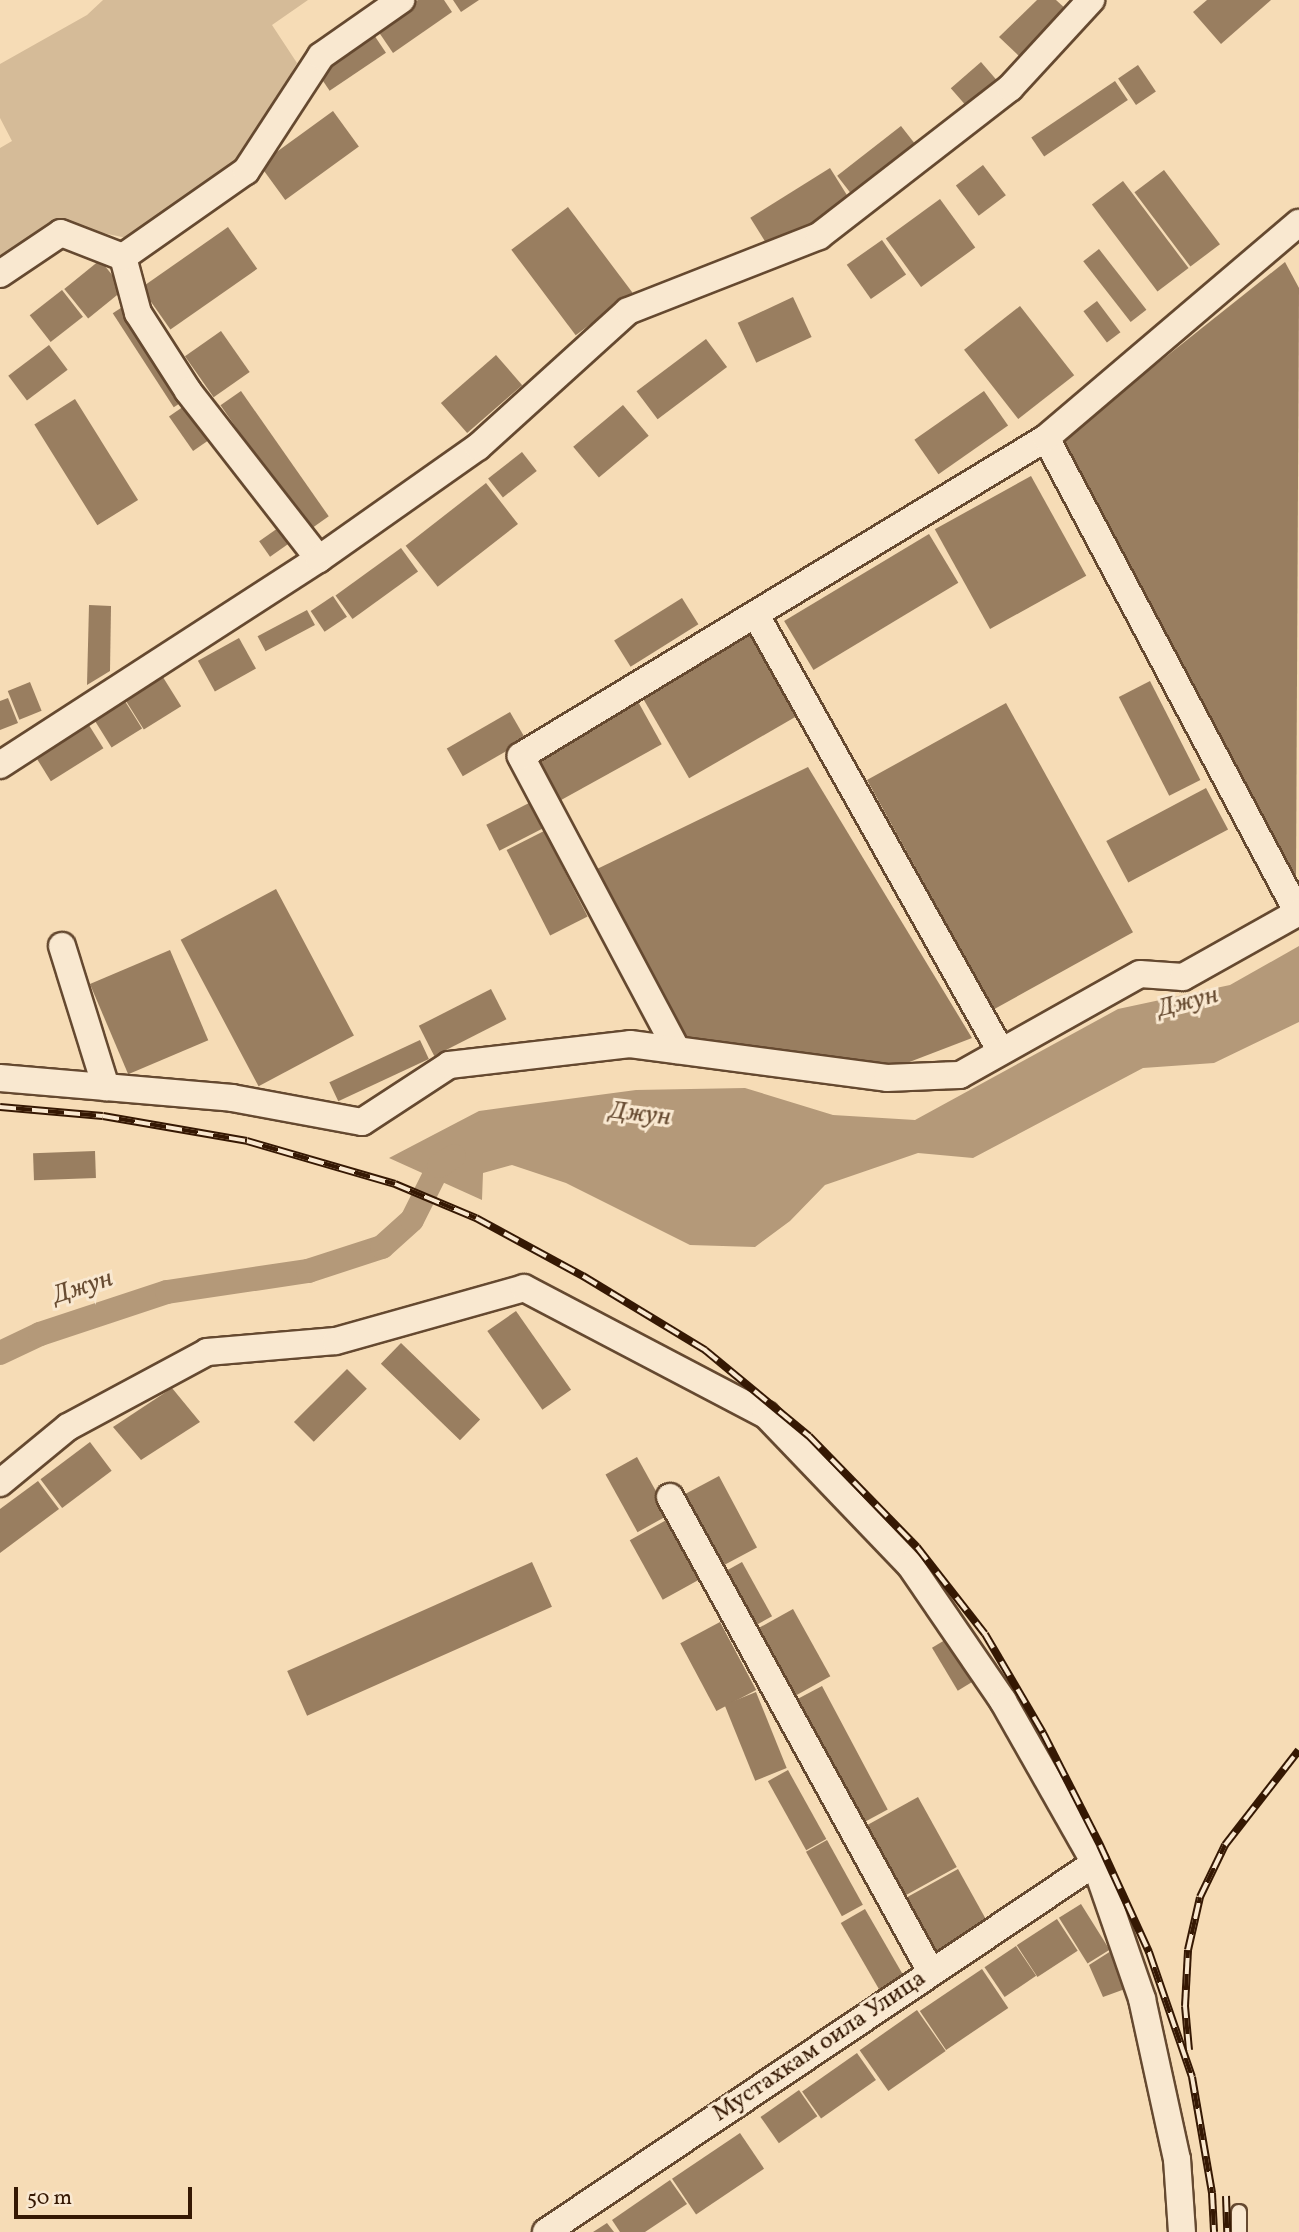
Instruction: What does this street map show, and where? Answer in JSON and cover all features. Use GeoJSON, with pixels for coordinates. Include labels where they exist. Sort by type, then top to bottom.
{"type":"FeatureCollection","features":[{"type":"Feature","properties":{"kind":"street"},"geometry":{"type":"LineString","coordinates":[[123,257],[246,171],[321,56],[401,0]]}},
{"type":"Feature","properties":{"kind":"street"},"geometry":{"type":"LineString","coordinates":[[0,765],[319,559],[478,447],[628,311],[818,236],[1010,88],[1091,0]]}},
{"type":"Feature","properties":{"kind":"street"},"geometry":{"type":"LineString","coordinates":[[0,274],[61,233],[123,257]]}},
{"type":"Feature","properties":{"kind":"street"},"geometry":{"type":"LineString","coordinates":[[677,1050],[521,756],[757,617],[1046,438],[1296,235]]}},
{"type":"Feature","properties":{"kind":"street"},"geometry":{"type":"LineString","coordinates":[[123,257],[138,313],[181,380],[319,559]]}},
{"type":"Feature","properties":{"kind":"street"},"geometry":{"type":"LineString","coordinates":[[0,1078],[233,1098],[362,1122],[449,1065],[630,1044],[887,1078],[960,1075],[1140,974],[1183,977],[1299,912],[1046,438]]}},
{"type":"Feature","properties":{"kind":"street"},"geometry":{"type":"LineString","coordinates":[[757,617],[1001,1051]]}},
{"type":"Feature","properties":{"kind":"street"},"geometry":{"type":"LineString","coordinates":[[62,946],[106,1087]]}},
{"type":"Feature","properties":{"kind":"street"},"geometry":{"type":"LineString","coordinates":[[0,1483],[68,1427],[208,1352],[336,1342],[524,1288],[766,1415],[910,1565],[1003,1701],[1095,1863],[1142,1999],[1177,2160],[1182,2232]]}},
{"type":"Feature","properties":{"kind":"street"},"geometry":{"type":"LineString","coordinates":[[670,1497],[930,1972]]}},
{"type":"Feature","properties":{"kind":"street","name":"Мустахкам оила Улица"},"geometry":{"type":"LineString","coordinates":[[546,2232],[1095,1863]]}},
{"type":"Feature","properties":{"kind":"lane"},"geometry":{"type":"LineString","coordinates":[[1239,2212],[1239,2232]]}},
{"type":"Feature","properties":{"kind":"shaded area"},"geometry":{"type":"Polygon","coordinates":[[[103,0],[308,0],[272,25],[297,63],[234,172],[127,238],[49,222],[0,257],[0,148],[12,141],[0,118],[0,64],[87,15],[103,0]]]}},
{"type":"Feature","properties":{"kind":"water"},"geometry":{"type":"Polygon","coordinates":[[[1299,946],[1299,1022],[1214,1063],[1143,1068],[973,1158],[918,1153],[825,1185],[790,1221],[755,1247],[690,1245],[566,1183],[512,1165],[483,1173],[482,1200],[389,1158],[479,1111],[636,1090],[745,1088],[833,1115],[915,1120],[1118,1009],[1230,985],[1299,946]]]}},
{"type":"Feature","properties":{"kind":"building"},"geometry":{"type":"Polygon","coordinates":[[[418,0],[444,0],[452,12],[393,53],[376,28],[418,0]]]}},
{"type":"Feature","properties":{"kind":"building"},"geometry":{"type":"Polygon","coordinates":[[[453,0],[479,0],[461,12],[453,0]]]}},
{"type":"Feature","properties":{"kind":"building"},"geometry":{"type":"Polygon","coordinates":[[[1037,0],[1056,0],[1067,10],[1020,57],[999,37],[1037,0]]]}},
{"type":"Feature","properties":{"kind":"building"},"geometry":{"type":"Polygon","coordinates":[[[1207,0],[1271,0],[1221,44],[1193,12],[1207,0]]]}},
{"type":"Feature","properties":{"kind":"building"},"geometry":{"type":"Polygon","coordinates":[[[372,32],[386,53],[330,91],[316,70],[372,32]]]}},
{"type":"Feature","properties":{"kind":"building"},"geometry":{"type":"Polygon","coordinates":[[[981,62],[999,83],[969,109],[951,88],[981,62]]]}},
{"type":"Feature","properties":{"kind":"building"},"geometry":{"type":"Polygon","coordinates":[[[1138,65],[1156,92],[1136,105],[1118,78],[1138,65]]]}},
{"type":"Feature","properties":{"kind":"building"},"geometry":{"type":"Polygon","coordinates":[[[1115,81],[1128,100],[1044,157],[1031,137],[1115,81]]]}},
{"type":"Feature","properties":{"kind":"building"},"geometry":{"type":"Polygon","coordinates":[[[333,111],[359,147],[285,200],[259,164],[333,111]]]}},
{"type":"Feature","properties":{"kind":"building"},"geometry":{"type":"Polygon","coordinates":[[[901,126],[918,148],[854,198],[837,176],[901,126]]]}},
{"type":"Feature","properties":{"kind":"building"},"geometry":{"type":"Polygon","coordinates":[[[983,165],[1006,195],[979,216],[956,185],[983,165]]]}},
{"type":"Feature","properties":{"kind":"building"},"geometry":{"type":"Polygon","coordinates":[[[830,168],[850,200],[770,250],[750,218],[830,168]]]}},
{"type":"Feature","properties":{"kind":"building"},"geometry":{"type":"Polygon","coordinates":[[[1164,170],[1220,244],[1190,267],[1134,192],[1164,170]]]}},
{"type":"Feature","properties":{"kind":"building"},"geometry":{"type":"Polygon","coordinates":[[[1123,181],[1189,268],[1157,292],[1092,204],[1123,181]]]}},
{"type":"Feature","properties":{"kind":"building"},"geometry":{"type":"Polygon","coordinates":[[[940,199],[975,248],[921,287],[886,238],[940,199]]]}},
{"type":"Feature","properties":{"kind":"building"},"geometry":{"type":"Polygon","coordinates":[[[568,207],[632,292],[576,335],[511,250],[568,207]]]}},
{"type":"Feature","properties":{"kind":"building"},"geometry":{"type":"Polygon","coordinates":[[[228,227],[257,269],[170,330],[141,288],[228,227]]]}},
{"type":"Feature","properties":{"kind":"building"},"geometry":{"type":"Polygon","coordinates":[[[882,240],[906,274],[871,299],[847,265],[882,240]]]}},
{"type":"Feature","properties":{"kind":"building"},"geometry":{"type":"Polygon","coordinates":[[[1099,249],[1146,310],[1131,322],[1083,261],[1099,249]]]}},
{"type":"Feature","properties":{"kind":"building"},"geometry":{"type":"Polygon","coordinates":[[[100,260],[124,290],[88,318],[64,289],[100,260]]]}},
{"type":"Feature","properties":{"kind":"building"},"geometry":{"type":"Polygon","coordinates":[[[1285,262],[1299,288],[1296,879],[1060,441],[1285,262]]]}},
{"type":"Feature","properties":{"kind":"building"},"geometry":{"type":"Polygon","coordinates":[[[62,290],[83,317],[51,342],[30,315],[62,290]]]}},
{"type":"Feature","properties":{"kind":"building"},"geometry":{"type":"Polygon","coordinates":[[[793,297],[812,337],[756,363],[738,323],[793,297]]]}},
{"type":"Feature","properties":{"kind":"building"},"geometry":{"type":"Polygon","coordinates":[[[1097,301],[1120,332],[1107,342],[1083,311],[1097,301]]]}},
{"type":"Feature","properties":{"kind":"building"},"geometry":{"type":"Polygon","coordinates":[[[127,304],[188,398],[174,407],[113,313],[127,304]]]}},
{"type":"Feature","properties":{"kind":"building"},"geometry":{"type":"Polygon","coordinates":[[[1020,306],[1074,375],[1018,419],[964,350],[1020,306]]]}},
{"type":"Feature","properties":{"kind":"building"},"geometry":{"type":"Polygon","coordinates":[[[221,331],[250,372],[214,397],[185,356],[221,331]]]}},
{"type":"Feature","properties":{"kind":"building"},"geometry":{"type":"Polygon","coordinates":[[[706,339],[727,367],[658,419],[637,391],[706,339]]]}},
{"type":"Feature","properties":{"kind":"building"},"geometry":{"type":"Polygon","coordinates":[[[49,345],[68,370],[27,400],[8,376],[49,345]]]}},
{"type":"Feature","properties":{"kind":"building"},"geometry":{"type":"Polygon","coordinates":[[[496,355],[522,385],[467,433],[441,403],[496,355]]]}},
{"type":"Feature","properties":{"kind":"building"},"geometry":{"type":"Polygon","coordinates":[[[241,391],[329,516],[308,531],[221,405],[241,391]]]}},
{"type":"Feature","properties":{"kind":"building"},"geometry":{"type":"Polygon","coordinates":[[[984,391],[1008,425],[938,474],[914,440],[984,391]]]}},
{"type":"Feature","properties":{"kind":"building"},"geometry":{"type":"Polygon","coordinates":[[[75,399],[138,500],[97,525],[34,424],[75,399]]]}},
{"type":"Feature","properties":{"kind":"building"},"geometry":{"type":"Polygon","coordinates":[[[187,404],[211,438],[193,451],[169,417],[187,404]]]}},
{"type":"Feature","properties":{"kind":"building"},"geometry":{"type":"Polygon","coordinates":[[[623,405],[649,436],[599,477],[573,447],[623,405]]]}},
{"type":"Feature","properties":{"kind":"building"},"geometry":{"type":"Polygon","coordinates":[[[522,452],[537,471],[503,497],[488,478],[522,452]]]}},
{"type":"Feature","properties":{"kind":"building"},"geometry":{"type":"Polygon","coordinates":[[[1031,476],[1086,576],[990,629],[935,529],[1031,476]]]}},
{"type":"Feature","properties":{"kind":"building"},"geometry":{"type":"Polygon","coordinates":[[[486,483],[518,524],[438,587],[406,546],[486,483]]]}},
{"type":"Feature","properties":{"kind":"building"},"geometry":{"type":"Polygon","coordinates":[[[278,528],[289,544],[270,557],[259,541],[278,528]]]}},
{"type":"Feature","properties":{"kind":"building"},"geometry":{"type":"Polygon","coordinates":[[[929,534],[958,583],[813,670],[784,621],[929,534]]]}},
{"type":"Feature","properties":{"kind":"building"},"geometry":{"type":"Polygon","coordinates":[[[401,548],[418,571],[353,619],[335,596],[401,548]]]}},
{"type":"Feature","properties":{"kind":"building"},"geometry":{"type":"Polygon","coordinates":[[[333,596],[347,617],[325,632],[311,611],[333,596]]]}},
{"type":"Feature","properties":{"kind":"building"},"geometry":{"type":"Polygon","coordinates":[[[682,598],[698,624],[631,667],[614,640],[682,598]]]}},
{"type":"Feature","properties":{"kind":"building"},"geometry":{"type":"Polygon","coordinates":[[[89,605],[111,606],[110,671],[87,685],[89,605]]]}},
{"type":"Feature","properties":{"kind":"building"},"geometry":{"type":"Polygon","coordinates":[[[307,610],[315,625],[266,651],[258,636],[307,610]]]}},
{"type":"Feature","properties":{"kind":"building"},"geometry":{"type":"Polygon","coordinates":[[[749,634],[796,716],[689,778],[642,696],[749,634]]]}},
{"type":"Feature","properties":{"kind":"building"},"geometry":{"type":"Polygon","coordinates":[[[239,638],[256,669],[215,691],[198,661],[239,638]]]}},
{"type":"Feature","properties":{"kind":"building"},"geometry":{"type":"Polygon","coordinates":[[[161,674],[181,706],[144,730],[124,697],[161,674]]]}},
{"type":"Feature","properties":{"kind":"building"},"geometry":{"type":"Polygon","coordinates":[[[1150,681],[1200,780],[1169,796],[1119,697],[1150,681]]]}},
{"type":"Feature","properties":{"kind":"building"},"geometry":{"type":"Polygon","coordinates":[[[30,682],[42,711],[19,720],[8,691],[30,682]]]}},
{"type":"Feature","properties":{"kind":"building"},"geometry":{"type":"Polygon","coordinates":[[[8,698],[18,723],[0,730],[0,701],[8,698]]]}},
{"type":"Feature","properties":{"kind":"building"},"geometry":{"type":"Polygon","coordinates":[[[123,698],[142,729],[112,748],[92,717],[123,698]]]}},
{"type":"Feature","properties":{"kind":"building"},"geometry":{"type":"Polygon","coordinates":[[[636,698],[662,744],[560,801],[535,754],[636,698]]]}},
{"type":"Feature","properties":{"kind":"building"},"geometry":{"type":"Polygon","coordinates":[[[1006,703],[1133,932],[994,1009],[867,780],[1006,703]]]}},
{"type":"Feature","properties":{"kind":"building"},"geometry":{"type":"Polygon","coordinates":[[[510,712],[526,740],[463,776],[447,749],[510,712]]]}},
{"type":"Feature","properties":{"kind":"building"},"geometry":{"type":"Polygon","coordinates":[[[87,722],[103,748],[51,781],[34,755],[87,722]]]}},
{"type":"Feature","properties":{"kind":"building"},"geometry":{"type":"Polygon","coordinates":[[[808,767],[972,1038],[899,1066],[684,1039],[597,869],[808,767]]]}},
{"type":"Feature","properties":{"kind":"building"},"geometry":{"type":"Polygon","coordinates":[[[1206,788],[1228,829],[1128,883],[1106,841],[1206,788]]]}},
{"type":"Feature","properties":{"kind":"building"},"geometry":{"type":"Polygon","coordinates":[[[529,803],[542,829],[499,851],[486,825],[529,803]]]}},
{"type":"Feature","properties":{"kind":"building"},"geometry":{"type":"Polygon","coordinates":[[[544,831],[588,917],[550,936],[507,850],[544,831]]]}},
{"type":"Feature","properties":{"kind":"building"},"geometry":{"type":"Polygon","coordinates":[[[276,889],[354,1036],[259,1086],[181,940],[276,889]]]}},
{"type":"Feature","properties":{"kind":"building"},"geometry":{"type":"Polygon","coordinates":[[[170,950],[208,1040],[128,1074],[90,984],[170,950]]]}},
{"type":"Feature","properties":{"kind":"building"},"geometry":{"type":"Polygon","coordinates":[[[491,989],[506,1019],[434,1056],[419,1026],[491,989]]]}},
{"type":"Feature","properties":{"kind":"building"},"geometry":{"type":"Polygon","coordinates":[[[420,1040],[429,1059],[338,1101],[329,1082],[420,1040]]]}},
{"type":"Feature","properties":{"kind":"building"},"geometry":{"type":"Polygon","coordinates":[[[95,1151],[96,1178],[34,1180],[33,1153],[95,1151]]]}},
{"type":"Feature","properties":{"kind":"building"},"geometry":{"type":"Polygon","coordinates":[[[516,1311],[571,1390],[542,1410],[487,1331],[516,1311]]]}},
{"type":"Feature","properties":{"kind":"building"},"geometry":{"type":"Polygon","coordinates":[[[401,1343],[480,1419],[460,1440],[381,1364],[401,1343]]]}},
{"type":"Feature","properties":{"kind":"building"},"geometry":{"type":"Polygon","coordinates":[[[347,1369],[367,1389],[314,1442],[294,1422],[347,1369]]]}},
{"type":"Feature","properties":{"kind":"building"},"geometry":{"type":"Polygon","coordinates":[[[172,1388],[200,1422],[141,1460],[113,1427],[172,1388]]]}},
{"type":"Feature","properties":{"kind":"building"},"geometry":{"type":"Polygon","coordinates":[[[90,1442],[112,1471],[62,1508],[40,1479],[90,1442]]]}},
{"type":"Feature","properties":{"kind":"building"},"geometry":{"type":"Polygon","coordinates":[[[637,1457],[669,1515],[638,1532],[606,1474],[637,1457]]]}},
{"type":"Feature","properties":{"kind":"building"},"geometry":{"type":"Polygon","coordinates":[[[719,1476],[757,1548],[720,1567],[682,1496],[719,1476]]]}},
{"type":"Feature","properties":{"kind":"building"},"geometry":{"type":"Polygon","coordinates":[[[38,1481],[59,1509],[0,1553],[0,1509],[38,1481]]]}},
{"type":"Feature","properties":{"kind":"building"},"geometry":{"type":"Polygon","coordinates":[[[670,1518],[703,1577],[663,1600],[630,1540],[670,1518]]]}},
{"type":"Feature","properties":{"kind":"building"},"geometry":{"type":"Polygon","coordinates":[[[532,1562],[552,1607],[307,1716],[287,1671],[532,1562]]]}},
{"type":"Feature","properties":{"kind":"building"},"geometry":{"type":"Polygon","coordinates":[[[742,1562],[772,1616],[754,1626],[724,1572],[742,1562]]]}},
{"type":"Feature","properties":{"kind":"building"},"geometry":{"type":"Polygon","coordinates":[[[793,1609],[830,1676],[793,1697],[755,1630],[793,1609]]]}},
{"type":"Feature","properties":{"kind":"building"},"geometry":{"type":"Polygon","coordinates":[[[720,1622],[756,1690],[716,1711],[680,1643],[720,1622]]]}},
{"type":"Feature","properties":{"kind":"building"},"geometry":{"type":"Polygon","coordinates":[[[950,1637],[976,1680],[958,1691],[932,1648],[950,1637]]]}},
{"type":"Feature","properties":{"kind":"building"},"geometry":{"type":"Polygon","coordinates":[[[822,1686],[888,1810],[860,1824],[795,1701],[822,1686]]]}},
{"type":"Feature","properties":{"kind":"building"},"geometry":{"type":"Polygon","coordinates":[[[756,1692],[787,1768],[755,1781],[724,1705],[756,1692]]]}},
{"type":"Feature","properties":{"kind":"building"},"geometry":{"type":"Polygon","coordinates":[[[788,1770],[826,1839],[806,1850],[768,1781],[788,1770]]]}},
{"type":"Feature","properties":{"kind":"building"},"geometry":{"type":"Polygon","coordinates":[[[918,1797],[957,1867],[902,1898],[863,1828],[918,1797]]]}},
{"type":"Feature","properties":{"kind":"building"},"geometry":{"type":"Polygon","coordinates":[[[827,1840],[863,1905],[842,1916],[806,1852],[827,1840]]]}},
{"type":"Feature","properties":{"kind":"building"},"geometry":{"type":"Polygon","coordinates":[[[958,1869],[989,1924],[933,1955],[903,1900],[958,1869]]]}},
{"type":"Feature","properties":{"kind":"building"},"geometry":{"type":"Polygon","coordinates":[[[1081,1904],[1110,1950],[1088,1964],[1059,1918],[1081,1904]]]}},
{"type":"Feature","properties":{"kind":"building"},"geometry":{"type":"Polygon","coordinates":[[[865,1909],[904,1977],[880,1991],[841,1923],[865,1909]]]}},
{"type":"Feature","properties":{"kind":"building"},"geometry":{"type":"Polygon","coordinates":[[[1057,1919],[1078,1951],[1037,1977],[1017,1945],[1057,1919]]]}},
{"type":"Feature","properties":{"kind":"building"},"geometry":{"type":"Polygon","coordinates":[[[1016,1946],[1036,1976],[1005,1997],[984,1967],[1016,1946]]]}},
{"type":"Feature","properties":{"kind":"building"},"geometry":{"type":"Polygon","coordinates":[[[1111,1951],[1125,1989],[1103,1997],[1089,1965],[1111,1951]]]}},
{"type":"Feature","properties":{"kind":"building"},"geometry":{"type":"Polygon","coordinates":[[[982,1969],[1008,2008],[946,2050],[920,2011],[982,1969]]]}},
{"type":"Feature","properties":{"kind":"building"},"geometry":{"type":"Polygon","coordinates":[[[917,2010],[946,2051],[888,2091],[860,2050],[917,2010]]]}},
{"type":"Feature","properties":{"kind":"building"},"geometry":{"type":"Polygon","coordinates":[[[857,2053],[876,2080],[821,2118],[802,2091],[857,2053]]]}},
{"type":"Feature","properties":{"kind":"building"},"geometry":{"type":"Polygon","coordinates":[[[799,2090],[817,2116],[779,2143],[760,2117],[799,2090]]]}},
{"type":"Feature","properties":{"kind":"building"},"geometry":{"type":"Polygon","coordinates":[[[740,2133],[764,2169],[696,2215],[672,2179],[740,2133]]]}},
{"type":"Feature","properties":{"kind":"building"},"geometry":{"type":"Polygon","coordinates":[[[670,2180],[687,2204],[645,2232],[620,2232],[612,2220],[670,2180]]]}},
{"type":"Feature","properties":{"kind":"building"},"geometry":{"type":"Polygon","coordinates":[[[607,2223],[614,2232],[593,2232],[607,2223]]]}},
{"type":"Feature","properties":{"kind":"waterway","name":"Джун"},"geometry":{"type":"LineString","coordinates":[[0,1353],[40,1334],[167,1292],[308,1271],[382,1247],[412,1220],[439,1166],[454,1156]]}},
{"type":"Feature","properties":{"kind":"railway"},"geometry":{"type":"LineString","coordinates":[[0,1107],[103,1116],[247,1141],[395,1184],[476,1218],[583,1276],[705,1350],[809,1436],[917,1547],[985,1634],[1043,1733],[1100,1845],[1149,1952],[1192,2077],[1212,2193],[1214,2232]]}},
{"type":"Feature","properties":{"kind":"railway"},"geometry":{"type":"LineString","coordinates":[[1189,2050],[1185,2006],[1188,1950],[1200,1897],[1225,1845],[1299,1750]]}},
{"type":"Feature","properties":{"kind":"railway"},"geometry":{"type":"LineString","coordinates":[[1226,2196],[1227,2232]]}}]}
